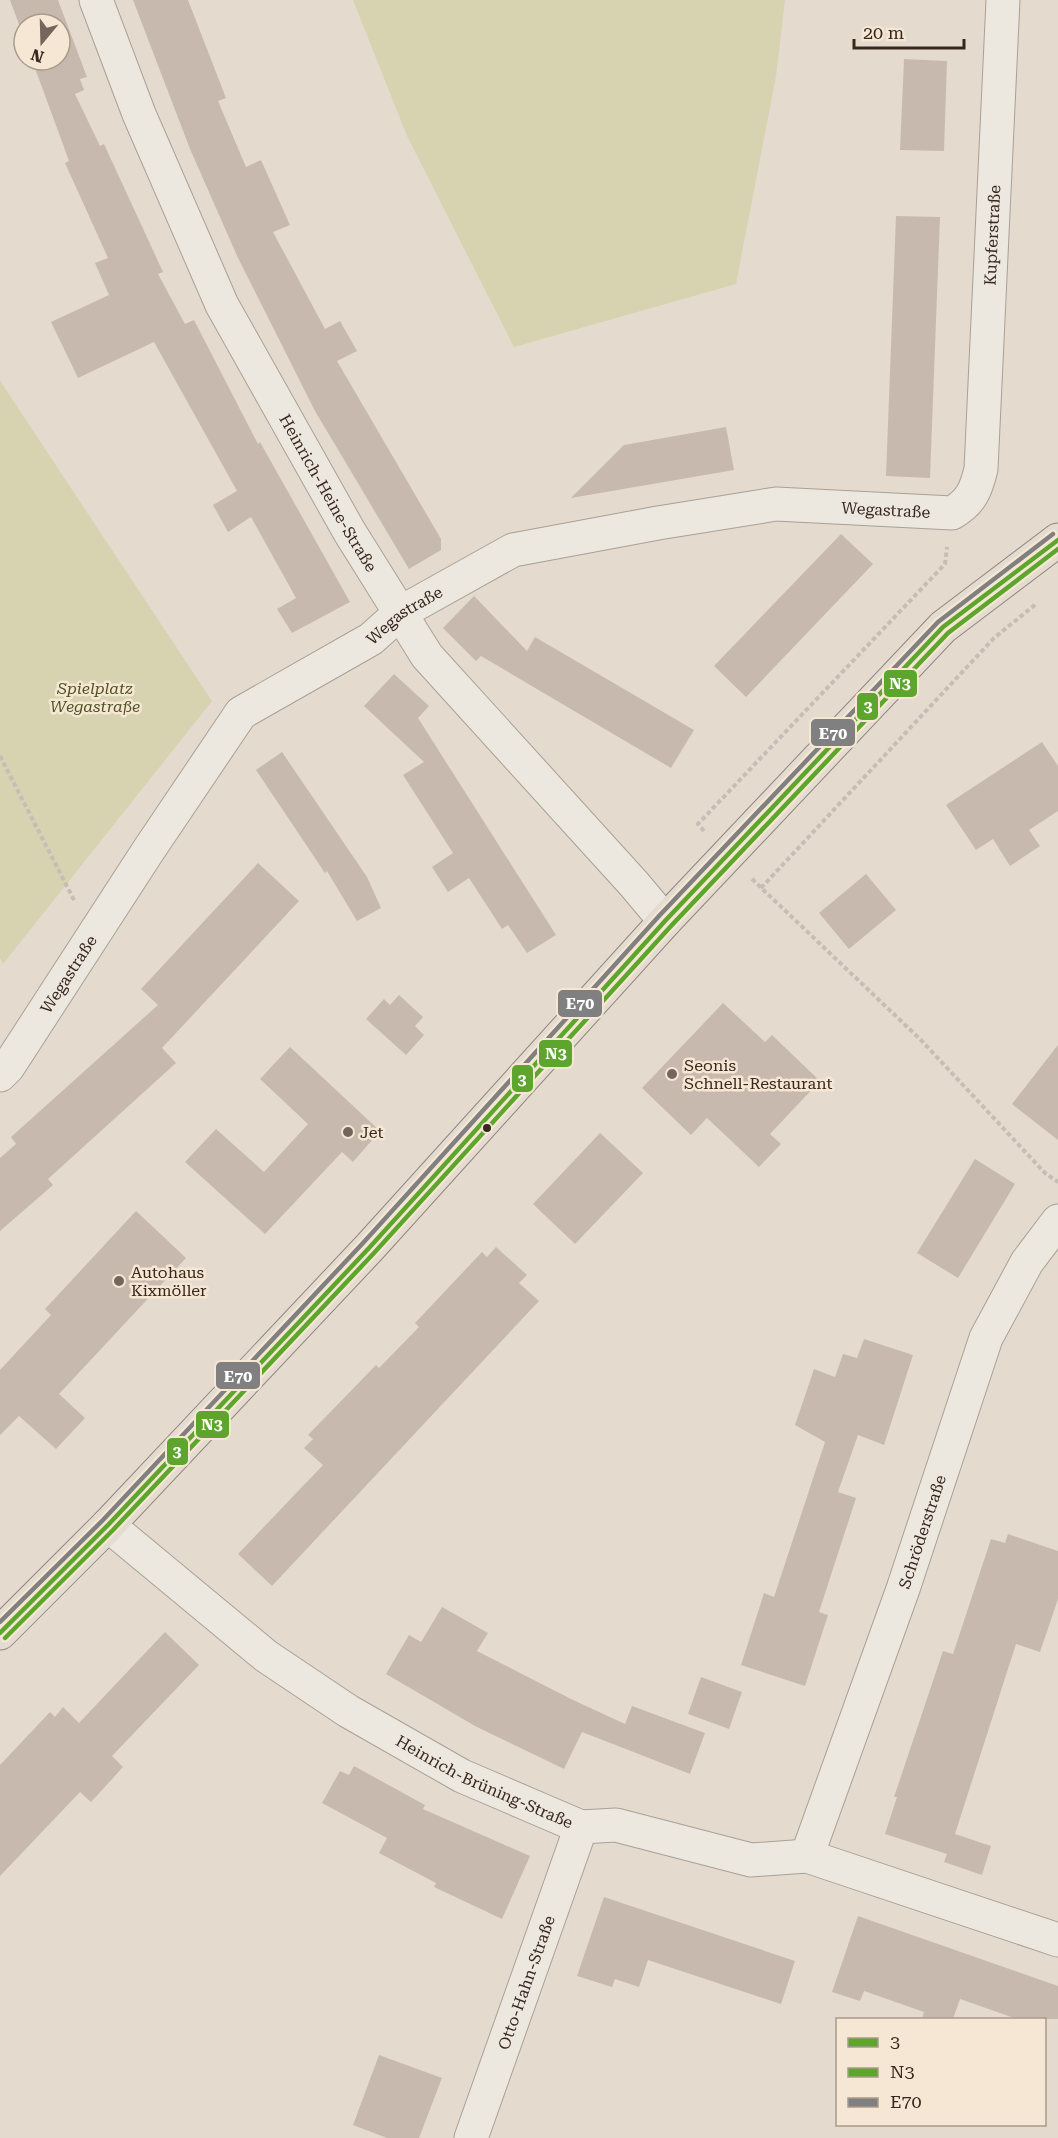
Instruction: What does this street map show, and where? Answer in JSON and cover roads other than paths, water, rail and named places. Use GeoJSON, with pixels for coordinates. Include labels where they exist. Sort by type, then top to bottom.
{"type":"FeatureCollection","features":[{"type":"Feature","properties":{"kind":"main road"},"geometry":{"type":"LineString","coordinates":[[0,1633],[108,1525],[369,1248],[726,855],[943,627],[1058,540]]}},
{"type":"Feature","properties":{"kind":"street","name":"Heinrich-Heine-Straße"},"geometry":{"type":"LineString","coordinates":[[96,0],[139,114],[222,305],[349,531],[427,656],[665,921]]}},
{"type":"Feature","properties":{"kind":"street","name":"Kupferstraße"},"geometry":{"type":"LineString","coordinates":[[981,469],[1003,0]]}},
{"type":"Feature","properties":{"kind":"street","name":"Wegastraße"},"geometry":{"type":"LineString","coordinates":[[0,1075],[8,1067],[95,936],[148,850],[241,713],[371,639],[400,613],[513,550],[635,527],[776,504],[952,513],[967,504],[977,489],[981,469]]}},
{"type":"Feature","properties":{"kind":"street","name":"Schröderstraße"},"geometry":{"type":"LineString","coordinates":[[807,1856],[903,1588],[986,1338],[1027,1262],[1058,1221]]}},
{"type":"Feature","properties":{"kind":"street","name":"Heinrich-Brüning-Straße"},"geometry":{"type":"LineString","coordinates":[[108,1525],[266,1656],[348,1711],[462,1776],[581,1827],[616,1825],[752,1860],[807,1856],[1058,1940]]}},
{"type":"Feature","properties":{"kind":"street","name":"Otto-Hahn-Straße"},"geometry":{"type":"LineString","coordinates":[[471,2138],[581,1827]]}},
{"type":"Feature","properties":{"kind":"place","name":"Seonis Schnell-Restaurant"},"geometry":{"type":"Point","coordinates":[672,1074]}},
{"type":"Feature","properties":{"kind":"place","name":"Jet"},"geometry":{"type":"Point","coordinates":[348,1132]}},
{"type":"Feature","properties":{"kind":"place","name":"Autohaus Kixmöller"},"geometry":{"type":"Point","coordinates":[119,1281]}},
{"type":"Feature","properties":{"kind":"park label","name":"Spielplatz Wegastraße"},"geometry":{"type":"Point","coordinates":[95,697]}}]}
